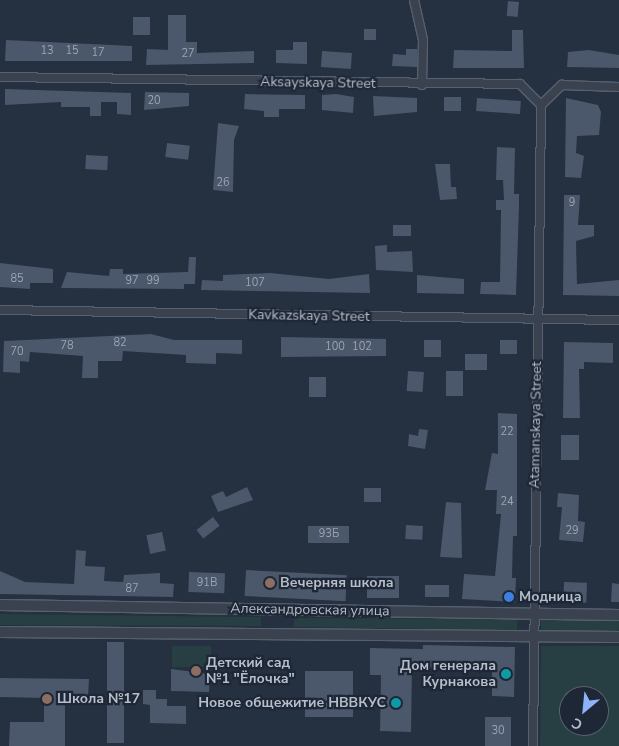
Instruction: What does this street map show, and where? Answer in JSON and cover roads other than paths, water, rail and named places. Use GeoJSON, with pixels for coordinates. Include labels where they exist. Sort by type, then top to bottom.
{"type":"FeatureCollection","features":[{"type":"Feature","properties":{"kind":"street"},"geometry":{"type":"LineString","coordinates":[[414,0],[423,40],[422,85]]}},
{"type":"Feature","properties":{"kind":"street","name":"Aksayskaya Street"},"geometry":{"type":"LineString","coordinates":[[0,77],[422,85],[520,84],[541,105]]}},
{"type":"Feature","properties":{"kind":"street"},"geometry":{"type":"LineString","coordinates":[[541,105],[562,85],[619,87]]}},
{"type":"Feature","properties":{"kind":"street","name":"Atamanskaya Street"},"geometry":{"type":"LineString","coordinates":[[533,746],[541,105]]}},
{"type":"Feature","properties":{"kind":"street","name":"Kavkazskaya Street"},"geometry":{"type":"LineString","coordinates":[[0,310],[619,320]]}},
{"type":"Feature","properties":{"kind":"street","name":"Александровская улица"},"geometry":{"type":"LineString","coordinates":[[0,605],[619,615]]}},
{"type":"Feature","properties":{"kind":"street","name":"Александровская улица"},"geometry":{"type":"LineString","coordinates":[[0,632],[619,637]]}},
{"type":"Feature","properties":{"kind":"place","name":"Вечерняя школа"},"geometry":{"type":"Point","coordinates":[270,583]}},
{"type":"Feature","properties":{"kind":"place","name":"Модница"},"geometry":{"type":"Point","coordinates":[509,597]}},
{"type":"Feature","properties":{"kind":"place","name":"Детский сад №1 \"Ёлочка\""},"geometry":{"type":"Point","coordinates":[196,671]}},
{"type":"Feature","properties":{"kind":"place","name":"Дом генерала Курнакова"},"geometry":{"type":"Point","coordinates":[506,674]}},
{"type":"Feature","properties":{"kind":"place","name":"Школа №17"},"geometry":{"type":"Point","coordinates":[47,699]}},
{"type":"Feature","properties":{"kind":"place","name":"Новое общежитие НВВКУС"},"geometry":{"type":"Point","coordinates":[396,703]}}]}
